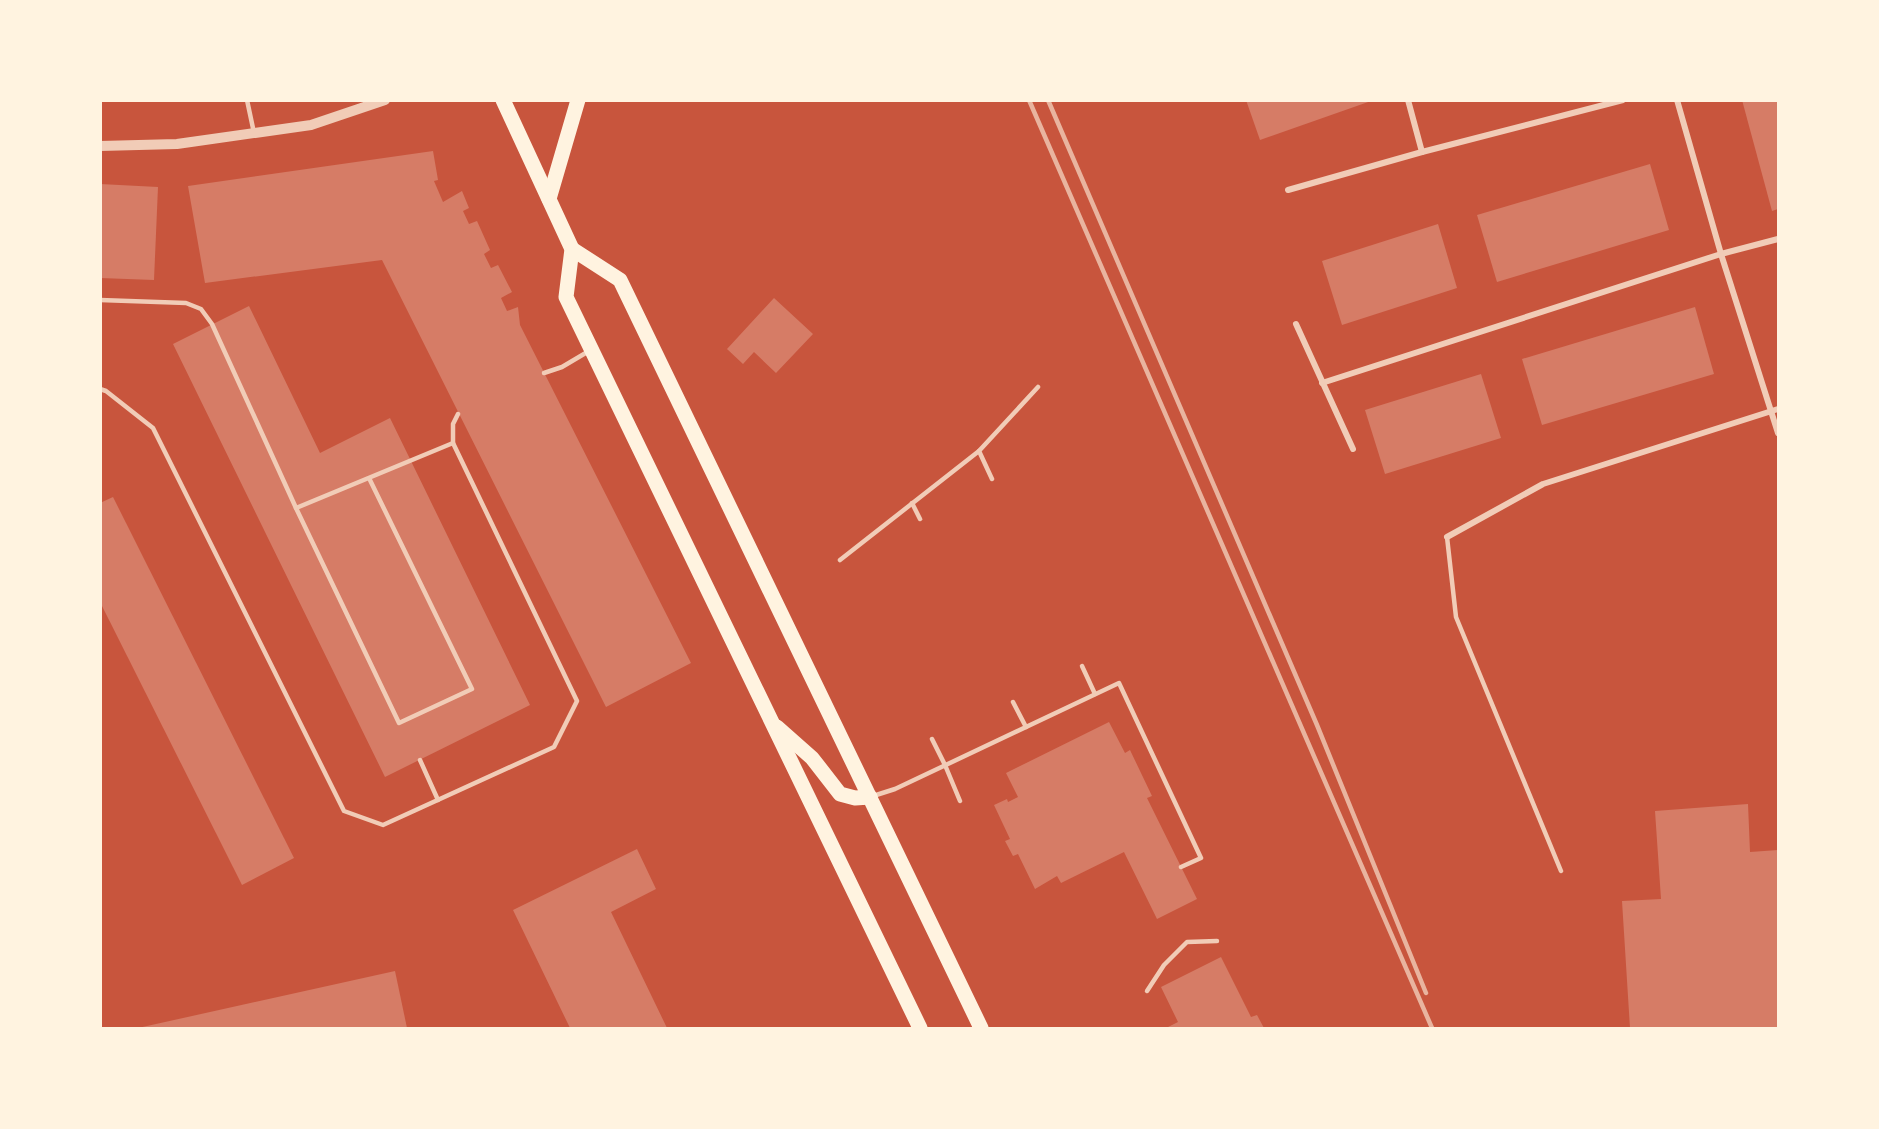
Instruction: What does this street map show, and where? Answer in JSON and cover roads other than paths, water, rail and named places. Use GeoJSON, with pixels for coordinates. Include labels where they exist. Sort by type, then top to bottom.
{"type":"FeatureCollection","features":[{"type":"Feature","properties":{"kind":"main road"},"geometry":{"type":"LineString","coordinates":[[503,100],[572,249],[566,297],[920,1029]]}},
{"type":"Feature","properties":{"kind":"main road"},"geometry":{"type":"LineString","coordinates":[[549,199],[578,100]]}},
{"type":"Feature","properties":{"kind":"main road"},"geometry":{"type":"LineString","coordinates":[[572,249],[620,280],[981,1029]]}},
{"type":"Feature","properties":{"kind":"main road"},"geometry":{"type":"LineString","coordinates":[[771,721],[812,758],[840,794],[855,798],[870,797]]}},
{"type":"Feature","properties":{"kind":"street"},"geometry":{"type":"LineString","coordinates":[[100,146],[177,144],[311,125],[385,100]]}},
{"type":"Feature","properties":{"kind":"street"},"geometry":{"type":"LineString","coordinates":[[1408,100],[1422,152]]}},
{"type":"Feature","properties":{"kind":"street"},"geometry":{"type":"LineString","coordinates":[[1288,190],[1422,152],[1623,100]]}},
{"type":"Feature","properties":{"kind":"street"},"geometry":{"type":"LineString","coordinates":[[1677,100],[1721,254],[1775,410],[1779,433]]}},
{"type":"Feature","properties":{"kind":"street"},"geometry":{"type":"LineString","coordinates":[[1322,383],[1721,254],[1779,239]]}},
{"type":"Feature","properties":{"kind":"street"},"geometry":{"type":"LineString","coordinates":[[1296,324],[1353,449]]}},
{"type":"Feature","properties":{"kind":"street"},"geometry":{"type":"LineString","coordinates":[[1447,537],[1543,484],[1775,410]]}},
{"type":"Feature","properties":{"kind":"lane"},"geometry":{"type":"LineString","coordinates":[[247,100],[254,134]]}},
{"type":"Feature","properties":{"kind":"lane"},"geometry":{"type":"LineString","coordinates":[[100,300],[186,303],[201,309],[212,324],[296,508],[399,723],[472,689],[369,478]]}},
{"type":"Feature","properties":{"kind":"lane"},"geometry":{"type":"LineString","coordinates":[[544,373],[562,367],[591,350]]}},
{"type":"Feature","properties":{"kind":"lane"},"geometry":{"type":"LineString","coordinates":[[840,560],[979,451],[1038,387]]}},
{"type":"Feature","properties":{"kind":"lane"},"geometry":{"type":"LineString","coordinates":[[100,389],[106,391],[153,428],[344,810],[383,825],[554,747],[577,700],[453,443],[453,424],[458,414]]}},
{"type":"Feature","properties":{"kind":"lane"},"geometry":{"type":"LineString","coordinates":[[296,508],[453,443]]}},
{"type":"Feature","properties":{"kind":"lane"},"geometry":{"type":"LineString","coordinates":[[979,451],[992,479]]}},
{"type":"Feature","properties":{"kind":"lane"},"geometry":{"type":"LineString","coordinates":[[912,503],[920,519]]}},
{"type":"Feature","properties":{"kind":"lane"},"geometry":{"type":"LineString","coordinates":[[1447,537],[1456,618],[1561,871]]}},
{"type":"Feature","properties":{"kind":"lane"},"geometry":{"type":"LineString","coordinates":[[1082,666],[1095,694]]}},
{"type":"Feature","properties":{"kind":"lane"},"geometry":{"type":"LineString","coordinates":[[870,797],[895,789],[1119,683],[1201,858],[1181,867]]}},
{"type":"Feature","properties":{"kind":"lane"},"geometry":{"type":"LineString","coordinates":[[1013,702],[1026,727]]}},
{"type":"Feature","properties":{"kind":"lane"},"geometry":{"type":"LineString","coordinates":[[932,739],[960,801]]}},
{"type":"Feature","properties":{"kind":"lane"},"geometry":{"type":"LineString","coordinates":[[420,760],[438,801]]}},
{"type":"Feature","properties":{"kind":"lane"},"geometry":{"type":"LineString","coordinates":[[1147,991],[1164,965],[1187,942],[1217,941]]}},
{"type":"Feature","properties":{"kind":"railway"},"geometry":{"type":"LineString","coordinates":[[1029,100],[1432,1028]]}},
{"type":"Feature","properties":{"kind":"railway"},"geometry":{"type":"LineString","coordinates":[[1048,100],[1317,725],[1426,993]]}}]}
